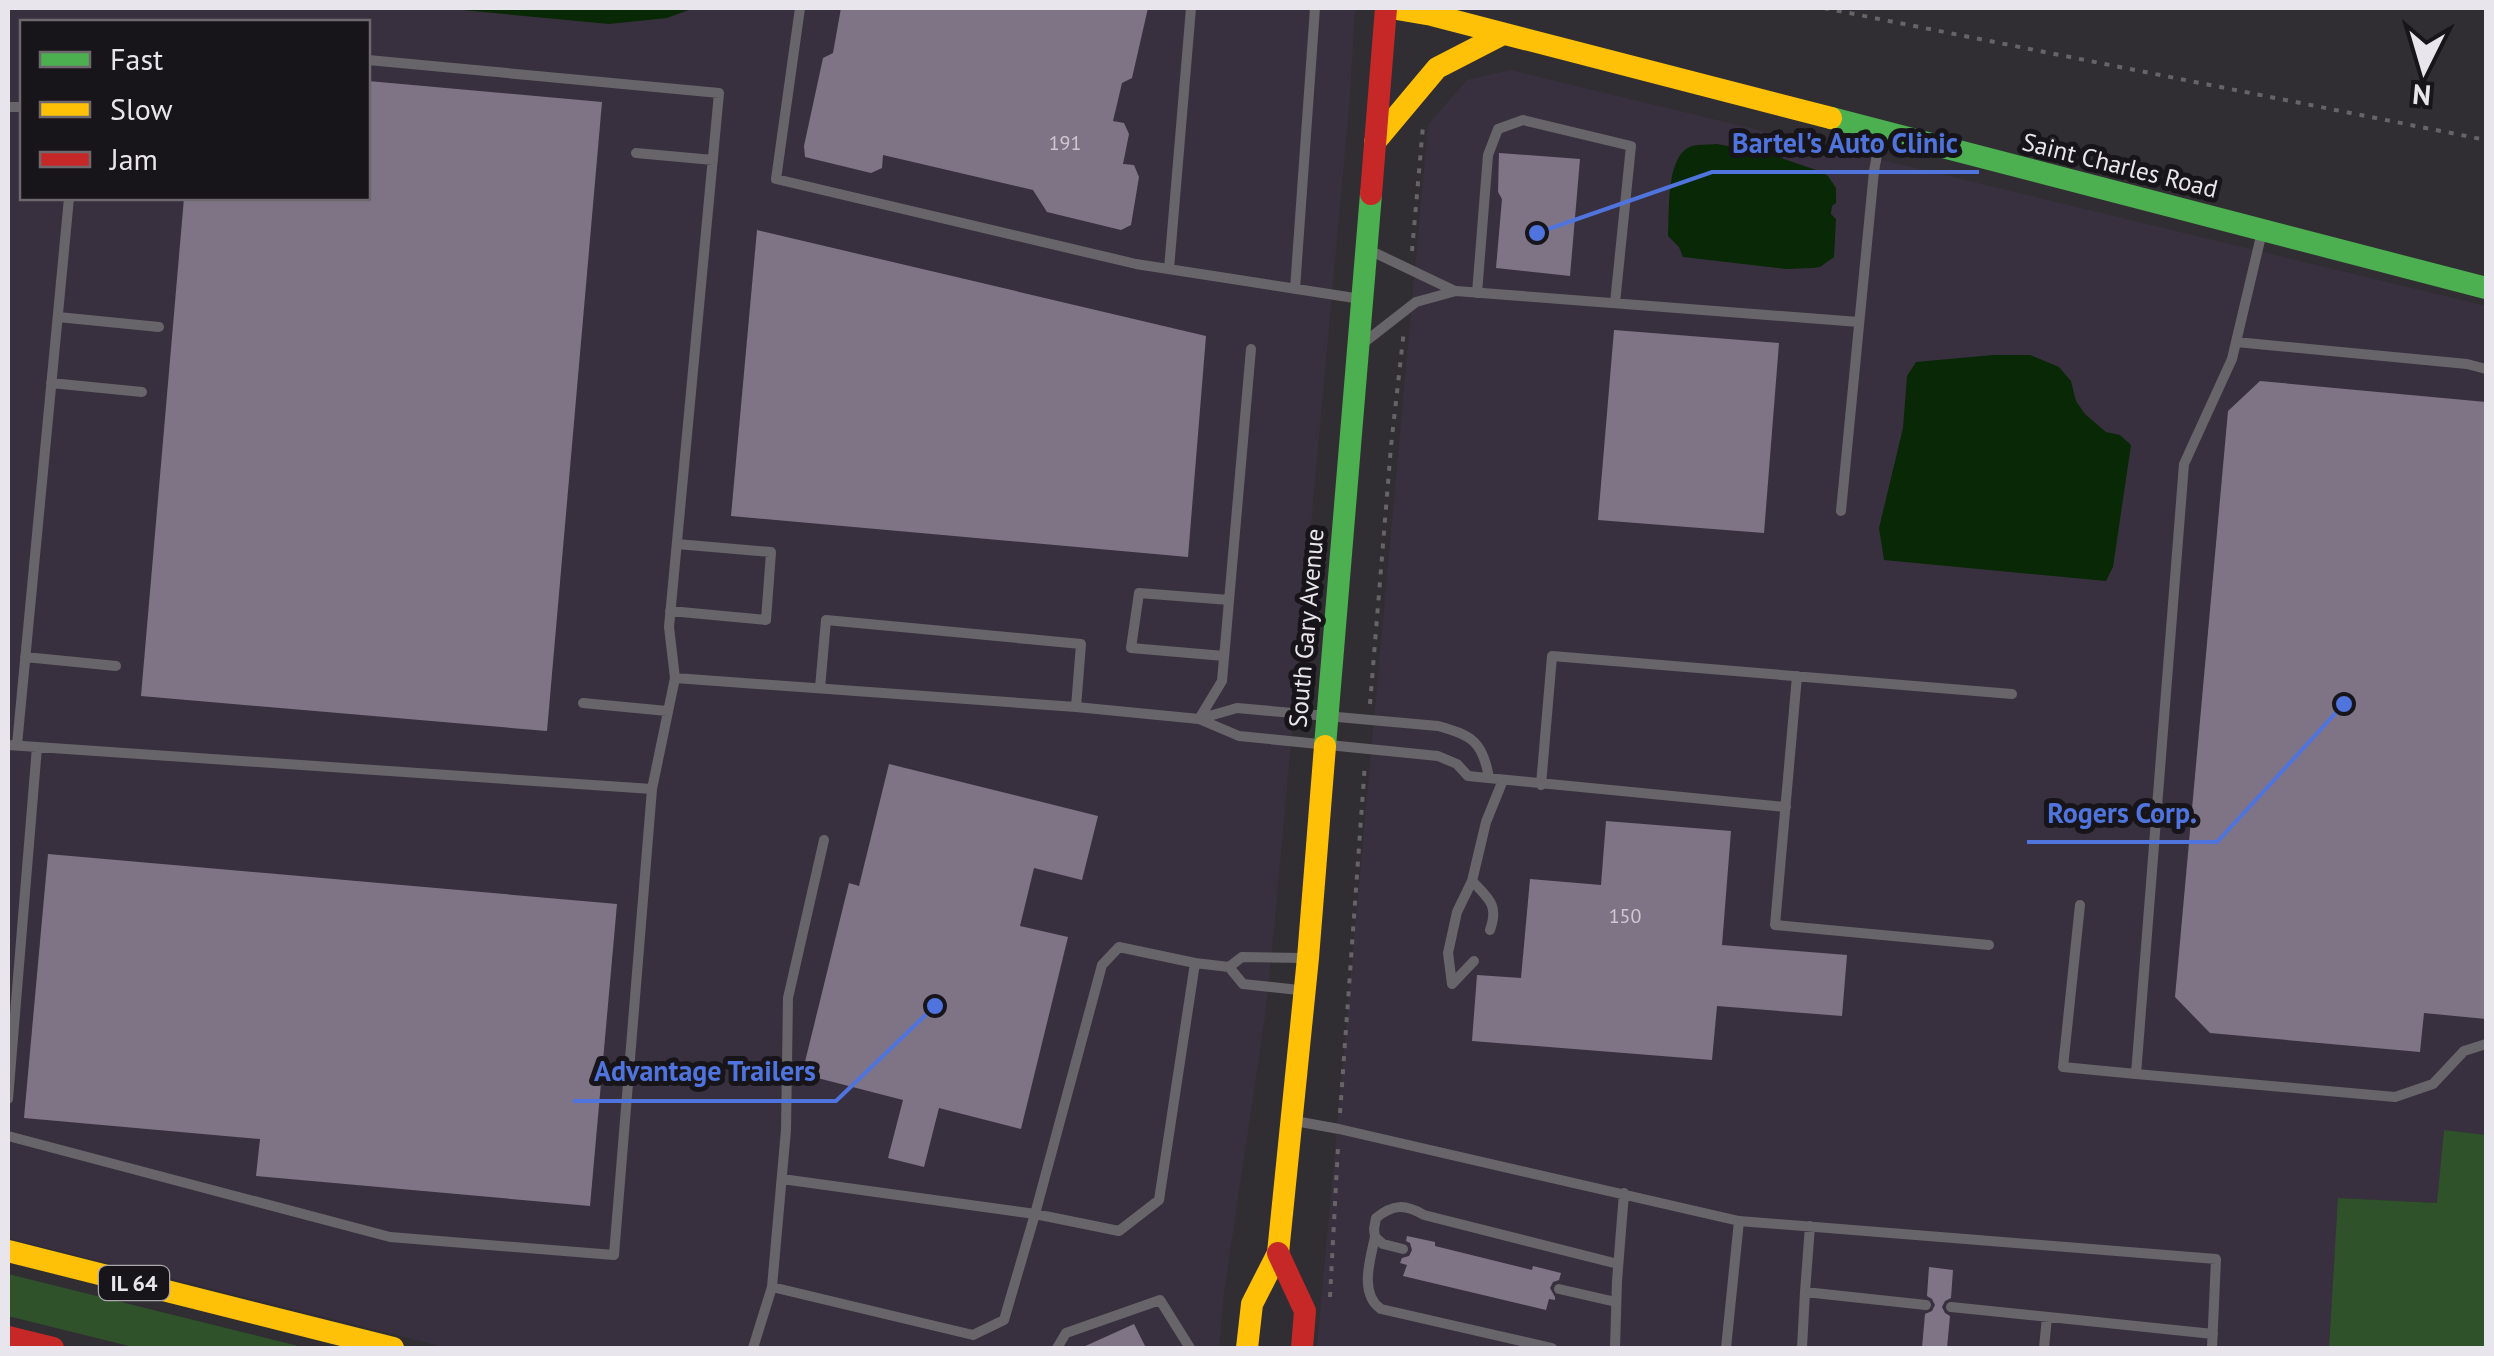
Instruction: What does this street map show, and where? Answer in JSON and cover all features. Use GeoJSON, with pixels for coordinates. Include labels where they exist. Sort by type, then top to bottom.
{"type":"FeatureCollection","features":[{"type":"Feature","properties":{"kind":"main road","name":"Saint Charles Road"},"geometry":{"type":"LineString","coordinates":[[1388,8],[1432,15],[2486,288]]}},
{"type":"Feature","properties":{"kind":"main road","name":"South Gary Avenue"},"geometry":{"type":"LineString","coordinates":[[1248,1348],[1252,1304],[1278,1253],[1308,958],[1388,8]]}},
{"type":"Feature","properties":{"kind":"main road"},"geometry":{"type":"LineString","coordinates":[[1375,142],[1437,68],[1503,34]]}},
{"type":"Feature","properties":{"kind":"main road","name":"IL 64"},"geometry":{"type":"LineString","coordinates":[[8,1251],[393,1348]]}},
{"type":"Feature","properties":{"kind":"main road"},"geometry":{"type":"LineString","coordinates":[[1278,1253],[1305,1311],[1302,1348]]}},
{"type":"Feature","properties":{"kind":"main road"},"geometry":{"type":"LineString","coordinates":[[8,1337],[53,1348]]}},
{"type":"Feature","properties":{"kind":"lane"},"geometry":{"type":"LineString","coordinates":[[800,8],[776,178],[1136,264],[1362,299]]}},
{"type":"Feature","properties":{"kind":"lane"},"geometry":{"type":"LineString","coordinates":[[1169,269],[1191,8]]}},
{"type":"Feature","properties":{"kind":"lane"},"geometry":{"type":"LineString","coordinates":[[1295,289],[1315,8]]}},
{"type":"Feature","properties":{"kind":"lane"},"geometry":{"type":"LineString","coordinates":[[8,1136],[390,1237],[614,1254],[652,788],[675,678],[670,612],[719,93],[370,60]]}},
{"type":"Feature","properties":{"kind":"lane"},"geometry":{"type":"LineString","coordinates":[[1477,292],[1488,155],[1498,129],[1523,120],[1630,146],[1614,304]]}},
{"type":"Feature","properties":{"kind":"lane"},"geometry":{"type":"LineString","coordinates":[[1841,510],[1874,171],[1882,132]]}},
{"type":"Feature","properties":{"kind":"lane"},"geometry":{"type":"LineString","coordinates":[[636,153],[713,160]]}},
{"type":"Feature","properties":{"kind":"lane"},"geometry":{"type":"LineString","coordinates":[[69,200],[26,657],[12,745],[652,788]]}},
{"type":"Feature","properties":{"kind":"lane"},"geometry":{"type":"LineString","coordinates":[[2136,1074],[2184,464],[2232,359],[2262,230]]}},
{"type":"Feature","properties":{"kind":"lane"},"geometry":{"type":"LineString","coordinates":[[1366,248],[1456,291]]}},
{"type":"Feature","properties":{"kind":"lane"},"geometry":{"type":"LineString","coordinates":[[1358,348],[1416,302],[1456,291],[1859,322]]}},
{"type":"Feature","properties":{"kind":"lane"},"geometry":{"type":"LineString","coordinates":[[58,317],[158,327]]}},
{"type":"Feature","properties":{"kind":"lane"},"geometry":{"type":"LineString","coordinates":[[2236,342],[2468,364],[2486,369]]}},
{"type":"Feature","properties":{"kind":"lane"},"geometry":{"type":"LineString","coordinates":[[1199,718],[1222,681],[1251,349]]}},
{"type":"Feature","properties":{"kind":"lane"},"geometry":{"type":"LineString","coordinates":[[51,383],[142,392]]}},
{"type":"Feature","properties":{"kind":"lane"},"geometry":{"type":"LineString","coordinates":[[670,612],[766,620],[771,552],[677,544]]}},
{"type":"Feature","properties":{"kind":"lane"},"geometry":{"type":"LineString","coordinates":[[1224,656],[1132,648],[1139,593],[1229,600]]}},
{"type":"Feature","properties":{"kind":"lane"},"geometry":{"type":"LineString","coordinates":[[820,688],[826,620],[1081,644],[1076,707]]}},
{"type":"Feature","properties":{"kind":"lane"},"geometry":{"type":"LineString","coordinates":[[1541,784],[1552,656],[2012,694]]}},
{"type":"Feature","properties":{"kind":"lane"},"geometry":{"type":"LineString","coordinates":[[26,657],[116,666]]}},
{"type":"Feature","properties":{"kind":"lane"},"geometry":{"type":"LineString","coordinates":[[1797,676],[1775,925],[1989,945]]}},
{"type":"Feature","properties":{"kind":"lane"},"geometry":{"type":"LineString","coordinates":[[675,678],[1199,718],[1238,736],[1438,756],[1457,764],[1468,776],[1786,807]]}},
{"type":"Feature","properties":{"kind":"lane"},"geometry":{"type":"LineString","coordinates":[[583,704],[667,711]]}},
{"type":"Feature","properties":{"kind":"lane"},"geometry":{"type":"LineString","coordinates":[[1199,718],[1237,708],[1438,726],[1463,732],[1478,744],[1490,778]]}},
{"type":"Feature","properties":{"kind":"lane"},"geometry":{"type":"LineString","coordinates":[[8,1099],[37,747]]}},
{"type":"Feature","properties":{"kind":"lane"},"geometry":{"type":"LineString","coordinates":[[1474,961],[1452,984],[1448,953],[1457,912],[1472,881],[1486,822],[1502,780]]}},
{"type":"Feature","properties":{"kind":"lane"},"geometry":{"type":"LineString","coordinates":[[754,1348],[772,1288],[786,1130],[788,998],[824,840]]}},
{"type":"Feature","properties":{"kind":"lane"},"geometry":{"type":"LineString","coordinates":[[1472,881],[1491,901],[1495,916],[1490,930]]}},
{"type":"Feature","properties":{"kind":"lane"},"geometry":{"type":"LineString","coordinates":[[2080,905],[2064,1067],[2396,1098],[2433,1084],[2464,1051],[2486,1044]]}},
{"type":"Feature","properties":{"kind":"lane"},"geometry":{"type":"LineString","coordinates":[[772,1288],[973,1335],[1004,1320],[1102,964],[1119,946],[1229,967],[1243,984],[1304,991]]}},
{"type":"Feature","properties":{"kind":"lane"},"geometry":{"type":"LineString","coordinates":[[1229,967],[1242,957],[1308,958]]}},
{"type":"Feature","properties":{"kind":"lane"},"geometry":{"type":"LineString","coordinates":[[782,1179],[1035,1214],[1120,1230],[1160,1200],[1195,963]]}},
{"type":"Feature","properties":{"kind":"lane"},"geometry":{"type":"LineString","coordinates":[[1291,1120],[1739,1220],[2216,1259],[2212,1348]]}},
{"type":"Feature","properties":{"kind":"lane"},"geometry":{"type":"LineString","coordinates":[[1615,1348],[1624,1194]]}},
{"type":"Feature","properties":{"kind":"lane"},"geometry":{"type":"LineString","coordinates":[[1552,1348],[1381,1310],[1369,1296],[1376,1218],[1392,1207],[1412,1208],[1424,1216],[1618,1264]]}},
{"type":"Feature","properties":{"kind":"lane"},"geometry":{"type":"LineString","coordinates":[[1726,1348],[1739,1220]]}},
{"type":"Feature","properties":{"kind":"lane"},"geometry":{"type":"LineString","coordinates":[[1802,1348],[1810,1226]]}},
{"type":"Feature","properties":{"kind":"lane"},"geometry":{"type":"LineString","coordinates":[[1375,1237],[1403,1250]]}},
{"type":"Feature","properties":{"kind":"lane"},"geometry":{"type":"LineString","coordinates":[[1559,1289],[1616,1302]]}},
{"type":"Feature","properties":{"kind":"lane"},"geometry":{"type":"LineString","coordinates":[[1804,1292],[1926,1305]]}},
{"type":"Feature","properties":{"kind":"lane"},"geometry":{"type":"LineString","coordinates":[[1057,1348],[1066,1333],[1160,1300],[1190,1348]]}},
{"type":"Feature","properties":{"kind":"lane"},"geometry":{"type":"LineString","coordinates":[[1951,1308],[2212,1334]]}},
{"type":"Feature","properties":{"kind":"lane"},"geometry":{"type":"LineString","coordinates":[[2044,1348],[2047,1317]]}},
{"type":"Feature","properties":{"kind":"path"},"geometry":{"type":"LineString","coordinates":[[1824,8],[2486,140]]}},
{"type":"Feature","properties":{"kind":"path"},"geometry":{"type":"LineString","coordinates":[[1412,254],[1425,117]]}},
{"type":"Feature","properties":{"kind":"path"},"geometry":{"type":"LineString","coordinates":[[1370,697],[1404,332]]}},
{"type":"Feature","properties":{"kind":"path"},"geometry":{"type":"LineString","coordinates":[[1341,1092],[1364,772]]}},
{"type":"Feature","properties":{"kind":"path"},"geometry":{"type":"LineString","coordinates":[[1329,1306],[1338,1180]]}},
{"type":"Feature","properties":{"kind":"shaded area"},"geometry":{"type":"Polygon","coordinates":[[[8,8],[1355,8],[1275,918],[1219,1348],[449,1348],[8,1238],[8,8]]]}},
{"type":"Feature","properties":{"kind":"shaded area"},"geometry":{"type":"Polygon","coordinates":[[[441,8],[694,8],[667,18],[609,24],[441,8]]]}},
{"type":"Feature","properties":{"kind":"shaded area"},"geometry":{"type":"Polygon","coordinates":[[[1510,70],[2486,306],[2486,1135],[2444,1130],[2438,1203],[2339,1198],[2329,1348],[1317,1348],[1428,125],[1467,80],[1510,70]]]}},
{"type":"Feature","properties":{"kind":"shaded area"},"geometry":{"type":"Polygon","coordinates":[[[1717,144],[1763,152],[1828,176],[1836,188],[1831,214],[1836,219],[1834,257],[1820,267],[1786,269],[1683,257],[1668,236],[1673,172],[1683,151],[1695,145],[1717,144]]]}},
{"type":"Feature","properties":{"kind":"shaded area"},"geometry":{"type":"Polygon","coordinates":[[[2030,355],[2059,367],[2071,381],[2076,401],[2085,414],[2106,432],[2120,435],[2131,445],[2113,567],[2106,581],[1884,560],[1879,528],[1903,428],[1907,376],[1916,362],[2030,355]]]}},
{"type":"Feature","properties":{"kind":"shaded area"},"geometry":{"type":"Polygon","coordinates":[[[2444,1130],[2486,1135],[2486,1348],[2329,1348],[2338,1198],[2437,1203],[2444,1130]]]}},
{"type":"Feature","properties":{"kind":"shaded area"},"geometry":{"type":"Polygon","coordinates":[[[8,1274],[306,1348],[137,1348],[8,1316],[8,1274]]]}},
{"type":"Feature","properties":{"kind":"building"},"geometry":{"type":"Polygon","coordinates":[[[841,8],[1148,8],[1132,78],[1122,83],[1113,121],[1124,123],[1129,134],[1123,164],[1134,165],[1139,177],[1131,225],[1121,230],[1047,212],[1033,190],[883,155],[882,168],[871,173],[805,157],[823,58],[833,53],[841,8]]]}},
{"type":"Feature","properties":{"kind":"building"},"geometry":{"type":"Polygon","coordinates":[[[370,81],[602,102],[547,731],[141,696],[184,200],[370,200],[370,81]]]}},
{"type":"Feature","properties":{"kind":"building"},"geometry":{"type":"Polygon","coordinates":[[[1499,153],[1580,159],[1570,276],[1496,268],[1502,199],[1498,192],[1499,153]]]}},
{"type":"Feature","properties":{"kind":"building"},"geometry":{"type":"Polygon","coordinates":[[[757,230],[1206,336],[1188,557],[731,516],[757,230]]]}},
{"type":"Feature","properties":{"kind":"building"},"geometry":{"type":"Polygon","coordinates":[[[1614,330],[1779,343],[1764,533],[1598,520],[1614,330]]]}},
{"type":"Feature","properties":{"kind":"building"},"geometry":{"type":"Polygon","coordinates":[[[2260,381],[2486,402],[2486,1019],[2424,1013],[2420,1052],[2210,1033],[2175,997],[2228,411],[2260,381]]]}},
{"type":"Feature","properties":{"kind":"building"},"geometry":{"type":"Polygon","coordinates":[[[889,764],[1098,816],[1082,880],[1034,868],[1020,926],[1068,937],[1021,1129],[939,1108],[924,1167],[888,1158],[903,1100],[802,1074],[849,883],[859,886],[889,764]]]}},
{"type":"Feature","properties":{"kind":"building"},"geometry":{"type":"Polygon","coordinates":[[[1606,821],[1731,831],[1722,945],[1847,955],[1842,1016],[1717,1006],[1712,1060],[1472,1041],[1477,975],[1521,978],[1530,879],[1601,885],[1606,821]]]}},
{"type":"Feature","properties":{"kind":"building"},"geometry":{"type":"Polygon","coordinates":[[[48,854],[617,904],[590,1206],[256,1176],[260,1139],[24,1118],[48,854]]]}},
{"type":"Feature","properties":{"kind":"building"},"geometry":{"type":"Polygon","coordinates":[[[1407,1236],[1532,1270],[1533,1266],[1561,1273],[1550,1288],[1555,1300],[1549,1299],[1546,1310],[1403,1276],[1407,1265],[1400,1263],[1412,1250],[1407,1236]]]}},
{"type":"Feature","properties":{"kind":"building"},"geometry":{"type":"Polygon","coordinates":[[[1929,1267],[1953,1270],[1951,1298],[1942,1307],[1950,1316],[1947,1348],[1922,1348],[1925,1314],[1935,1305],[1927,1296],[1929,1267]]]}},
{"type":"Feature","properties":{"kind":"building"},"geometry":{"type":"Polygon","coordinates":[[[1134,1324],[1146,1348],[1081,1348],[1134,1324]]]}},
{"type":"Feature","properties":{"kind":"traffic: fast"},"geometry":{"type":"LineString","coordinates":[[1831,118],[2486,288]]}},
{"type":"Feature","properties":{"kind":"traffic: fast"},"geometry":{"type":"LineString","coordinates":[[1325,746],[1371,194]]}},
{"type":"Feature","properties":{"kind":"traffic: slow"},"geometry":{"type":"LineString","coordinates":[[1391,8],[1432,15],[1831,118]]}},
{"type":"Feature","properties":{"kind":"traffic: slow"},"geometry":{"type":"LineString","coordinates":[[1375,142],[1437,68],[1503,34]]}},
{"type":"Feature","properties":{"kind":"traffic: slow"},"geometry":{"type":"LineString","coordinates":[[1247,1348],[1252,1304],[1278,1253],[1325,746]]}},
{"type":"Feature","properties":{"kind":"traffic: slow"},"geometry":{"type":"LineString","coordinates":[[8,1251],[393,1348]]}},
{"type":"Feature","properties":{"kind":"traffic: jam"},"geometry":{"type":"LineString","coordinates":[[1371,194],[1386,8]]}},
{"type":"Feature","properties":{"kind":"traffic: jam"},"geometry":{"type":"LineString","coordinates":[[1278,1253],[1305,1311],[1302,1348]]}},
{"type":"Feature","properties":{"kind":"traffic: jam"},"geometry":{"type":"LineString","coordinates":[[8,1337],[53,1348]]}},
{"type":"Feature","properties":{"kind":"place","name":"Bartel's Auto Clinic"},"geometry":{"type":"Point","coordinates":[1537,233]}},
{"type":"Feature","properties":{"kind":"place","name":"Rogers Corp."},"geometry":{"type":"Point","coordinates":[2344,704]}},
{"type":"Feature","properties":{"kind":"place","name":"Advantage Trailers"},"geometry":{"type":"Point","coordinates":[935,1006]}}]}
